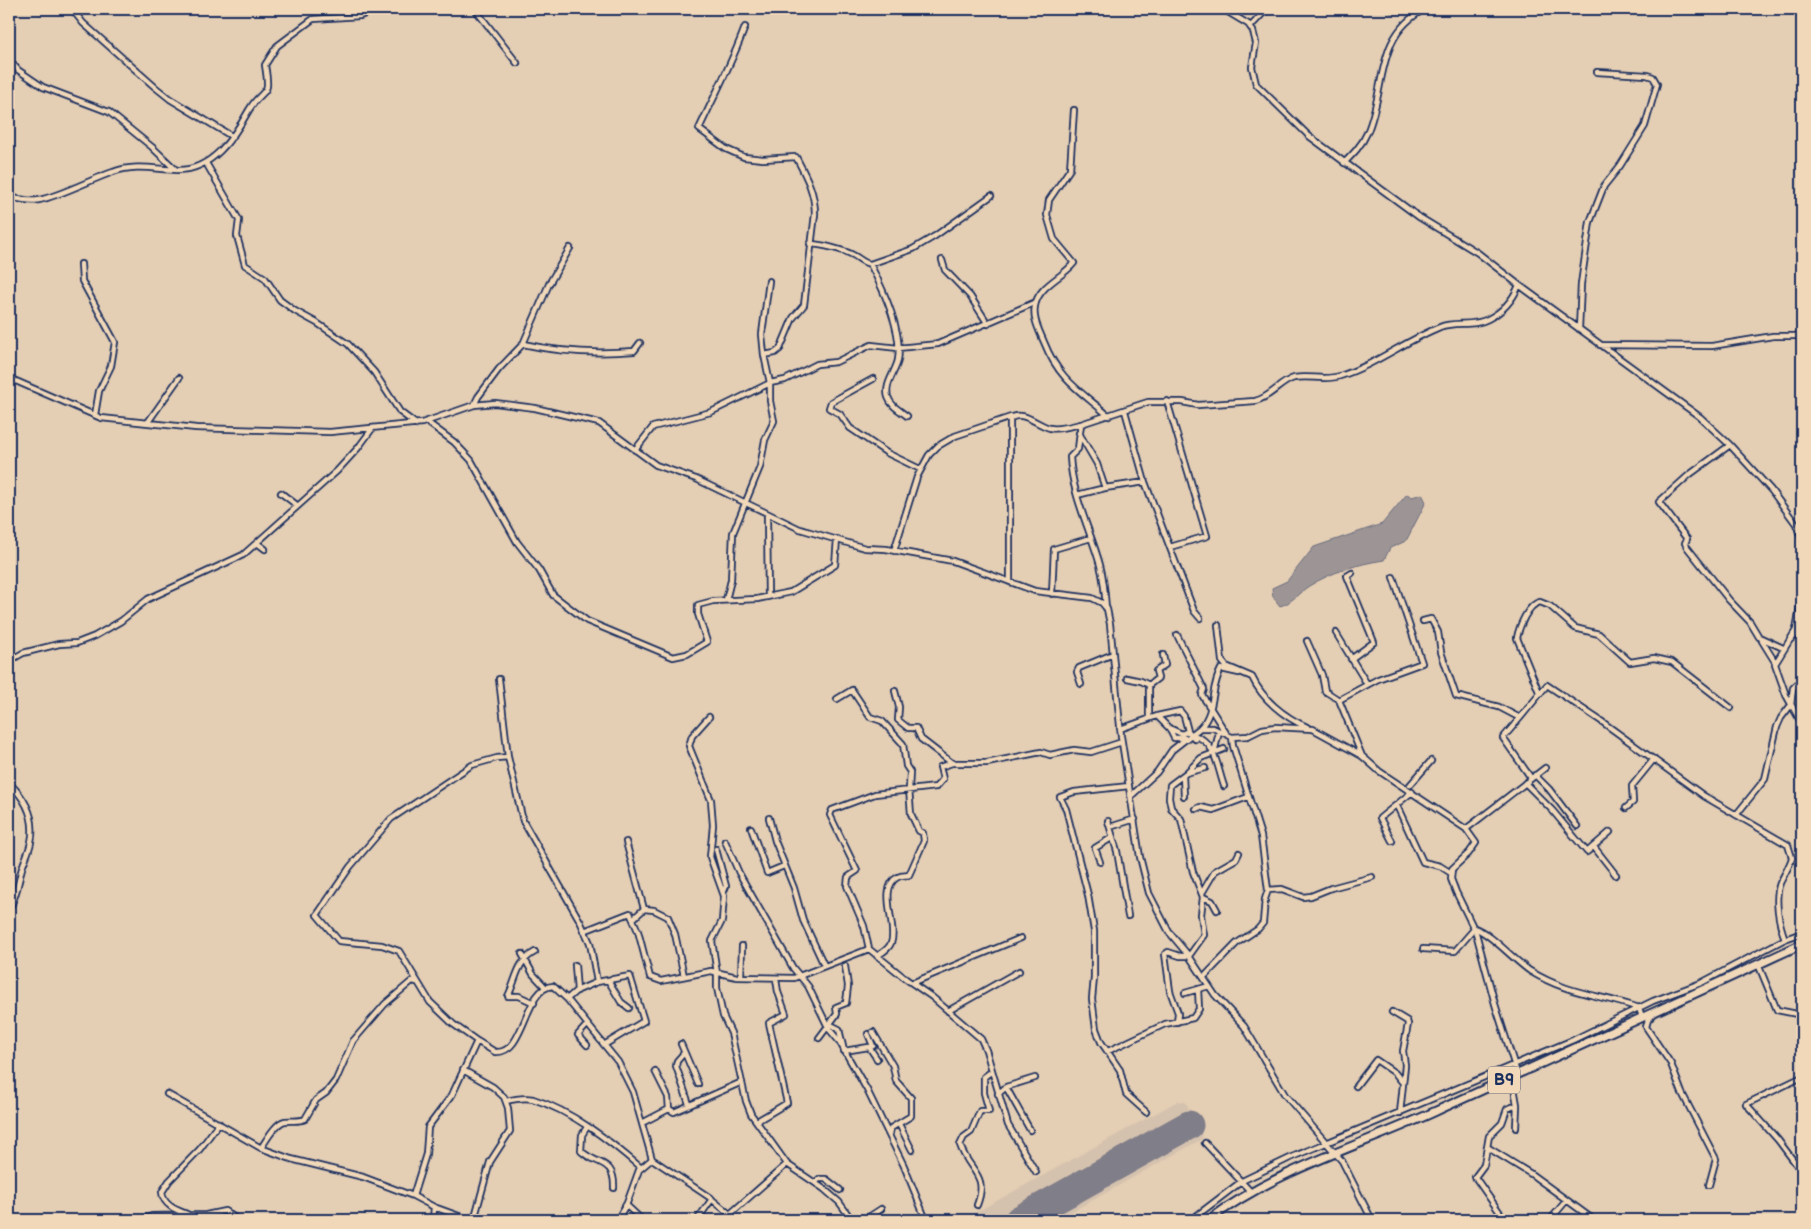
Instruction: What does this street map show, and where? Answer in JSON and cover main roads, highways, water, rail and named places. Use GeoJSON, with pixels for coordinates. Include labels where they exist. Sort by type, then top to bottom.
{"type":"FeatureCollection","features":[{"type":"Feature","properties":{"kind":"highway","name":"B9"},"geometry":{"type":"LineString","coordinates":[[1209,1220],[1250,1192],[1284,1174],[1432,1113],[1802,944]]}}]}
